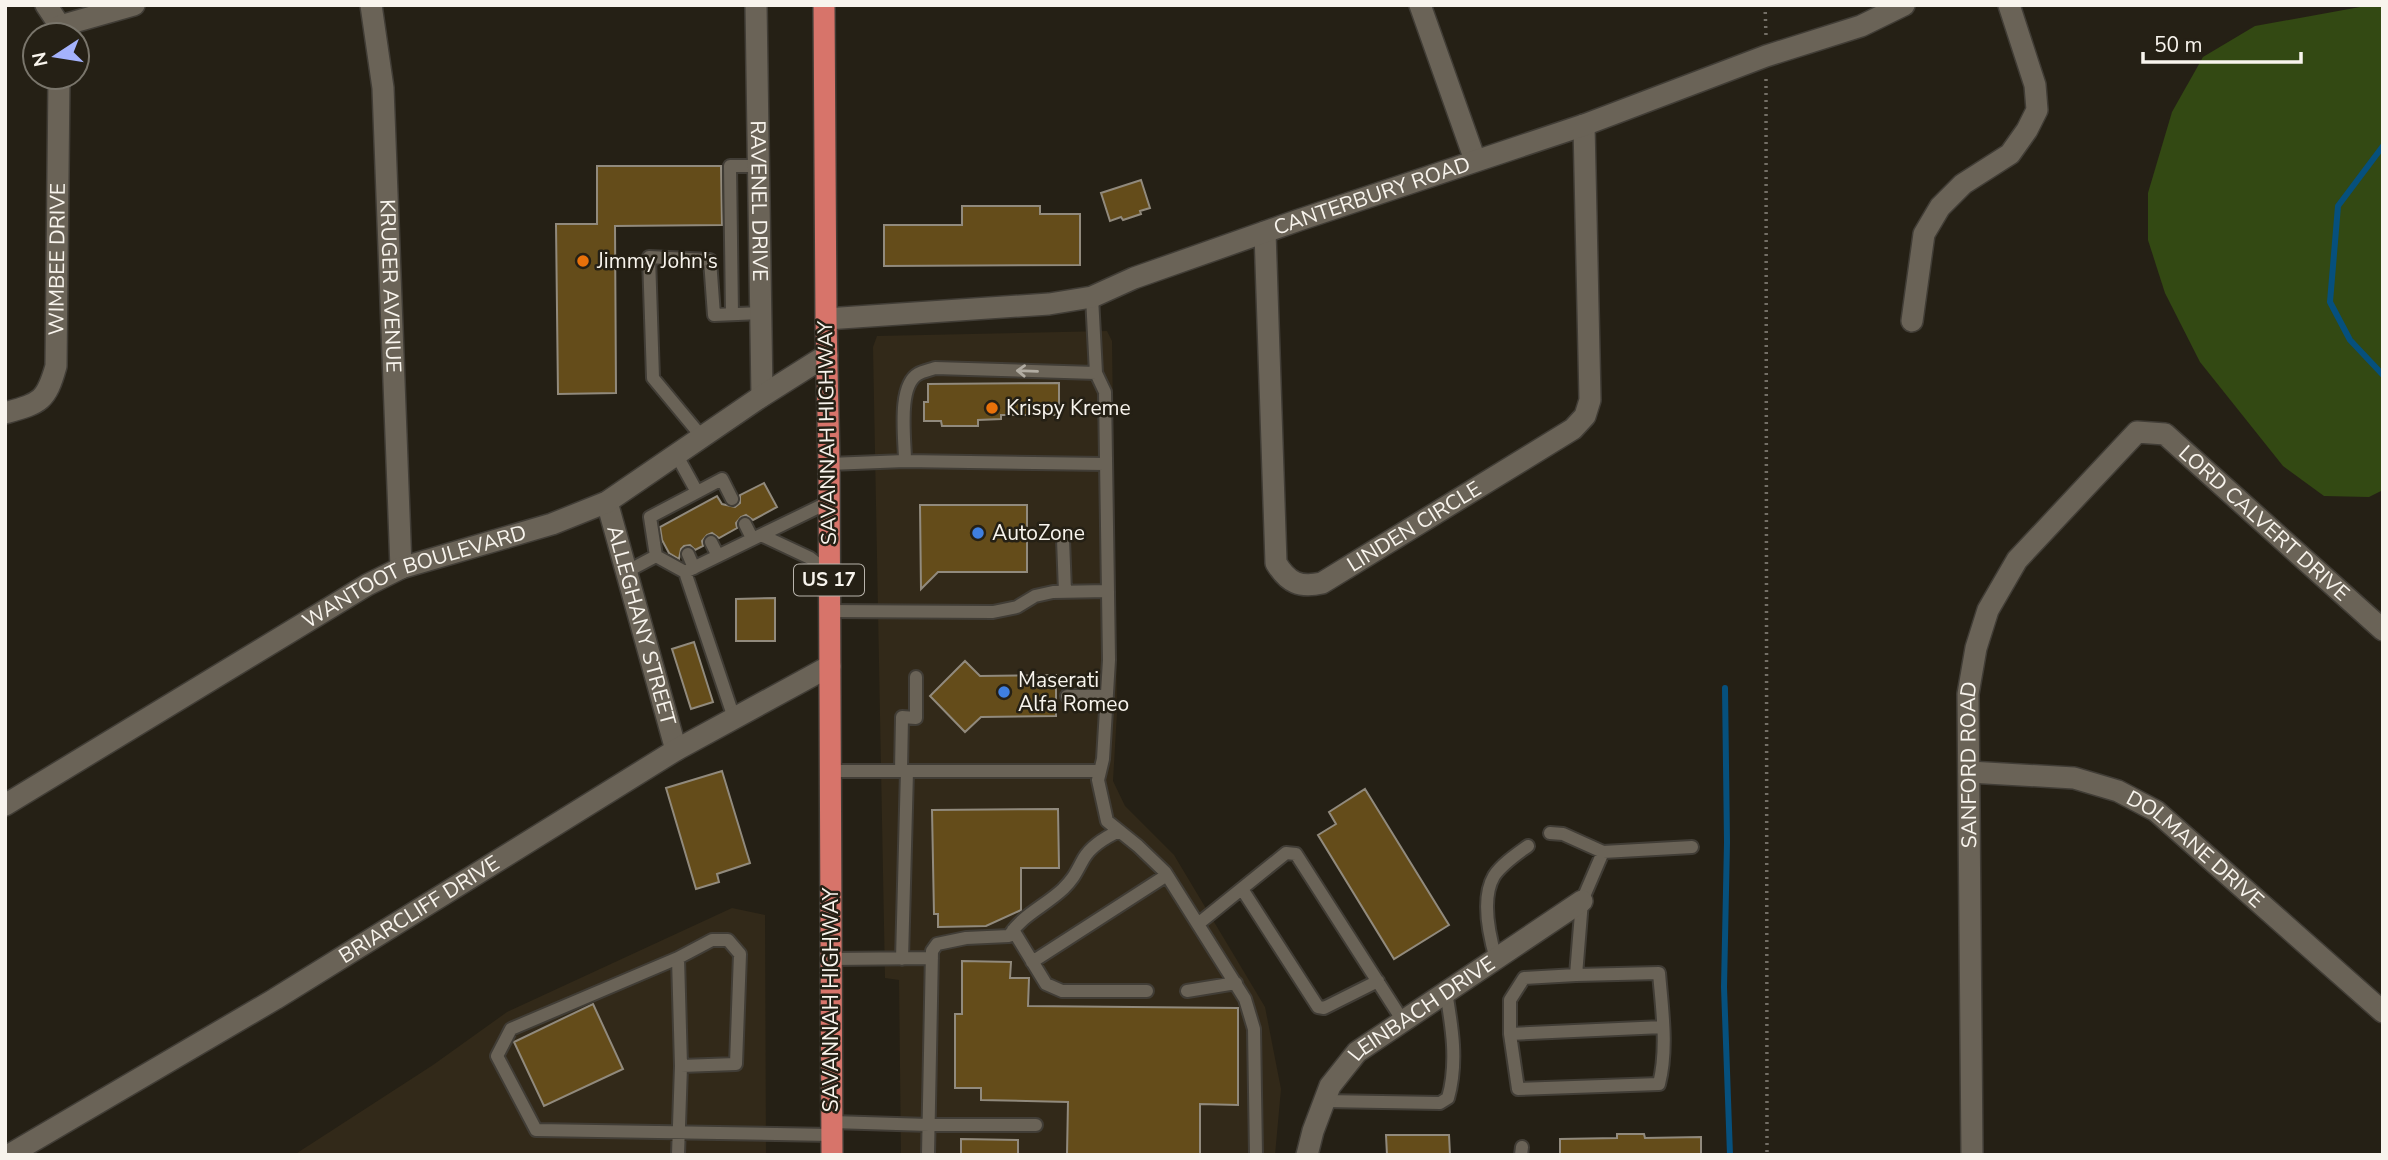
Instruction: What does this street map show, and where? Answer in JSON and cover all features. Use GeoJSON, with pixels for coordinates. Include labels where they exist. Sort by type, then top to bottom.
{"type":"FeatureCollection","features":[{"type":"Feature","properties":{"kind":"highway","name":"SAVANNAH HIGHWAY"},"geometry":{"type":"LineString","coordinates":[[824,5],[832,1137]]}},
{"type":"Feature","properties":{"kind":"street"},"geometry":{"type":"LineString","coordinates":[[46,5],[55,21]]}},
{"type":"Feature","properties":{"kind":"street"},"geometry":{"type":"LineString","coordinates":[[87,21],[134,5]]}},
{"type":"Feature","properties":{"kind":"street","name":"KRUGER AVENUE"},"geometry":{"type":"LineString","coordinates":[[371,5],[383,88],[401,568]]}},
{"type":"Feature","properties":{"kind":"street","name":"RAVENEL DRIVE"},"geometry":{"type":"LineString","coordinates":[[756,5],[762,396]]}},
{"type":"Feature","properties":{"kind":"street"},"geometry":{"type":"LineString","coordinates":[[1420,5],[1475,160]]}},
{"type":"Feature","properties":{"kind":"street","name":"CANTERBURY ROAD"},"geometry":{"type":"LineString","coordinates":[[825,319],[1049,304],[1092,297],[1133,278],[1584,125],[1766,56],[1861,26],[1904,5]]}},
{"type":"Feature","properties":{"kind":"street"},"geometry":{"type":"LineString","coordinates":[[1912,321],[1924,234],[1940,207],[1963,184],[2010,154],[2028,130],[2037,110],[2035,85],[2009,5]]}},
{"type":"Feature","properties":{"kind":"street","name":"WIMBEE DRIVE"},"geometry":{"type":"LineString","coordinates":[[5,413],[33,405],[49,391],[56,366],[59,91]]}},
{"type":"Feature","properties":{"kind":"street","name":"LINDEN CIRCLE"},"geometry":{"type":"LineString","coordinates":[[1265,232],[1276,563],[1284,577],[1295,584],[1307,586],[1322,583],[1573,429],[1585,415],[1590,400],[1584,125]]}},
{"type":"Feature","properties":{"kind":"street","name":"WANTOOT BOULEVARD"},"geometry":{"type":"LineString","coordinates":[[5,805],[367,585],[401,568],[552,524],[607,502],[827,355]]}},
{"type":"Feature","properties":{"kind":"street","name":"LORD CALVERT DRIVE"},"geometry":{"type":"LineString","coordinates":[[2137,432],[2165,435],[2383,630]]}},
{"type":"Feature","properties":{"kind":"street","name":"SANFORD ROAD"},"geometry":{"type":"LineString","coordinates":[[1972,1155],[1968,694],[1976,648],[1988,610],[2017,560],[2137,432]]}},
{"type":"Feature","properties":{"kind":"street","name":"ALLEGHANY STREET"},"geometry":{"type":"LineString","coordinates":[[607,502],[676,750]]}},
{"type":"Feature","properties":{"kind":"street","name":"BRIARCLIFF DRIVE"},"geometry":{"type":"LineString","coordinates":[[9,1155],[275,999],[676,750],[830,666]]}},
{"type":"Feature","properties":{"kind":"street","name":"DOLMANE DRIVE"},"geometry":{"type":"LineString","coordinates":[[1969,772],[2074,778],[2118,791],[2156,811],[2383,1012]]}},
{"type":"Feature","properties":{"kind":"street","name":"LEINBACH DRIVE"},"geometry":{"type":"LineString","coordinates":[[1307,1155],[1330,1086],[1357,1052],[1582,901]]}},
{"type":"Feature","properties":{"kind":"lane"},"geometry":{"type":"LineString","coordinates":[[732,314],[730,166],[758,166]]}},
{"type":"Feature","properties":{"kind":"lane"},"geometry":{"type":"LineString","coordinates":[[702,437],[653,378],[649,257],[710,260],[714,315],[761,313]]}},
{"type":"Feature","properties":{"kind":"lane"},"geometry":{"type":"LineString","coordinates":[[1092,297],[1096,373],[1105,392],[1108,591],[1107,696],[1103,759],[1098,780],[1107,821],[1138,846],[1167,875],[1245,999],[1254,1029],[1256,1155]]}},
{"type":"Feature","properties":{"kind":"lane"},"geometry":{"type":"LineString","coordinates":[[905,461],[904,398],[917,374],[935,368],[1096,373]]}},
{"type":"Feature","properties":{"kind":"lane"},"geometry":{"type":"LineString","coordinates":[[677,454],[694,499]]}},
{"type":"Feature","properties":{"kind":"lane"},"geometry":{"type":"LineString","coordinates":[[829,464],[905,461],[1105,464]]}},
{"type":"Feature","properties":{"kind":"lane"},"geometry":{"type":"LineString","coordinates":[[656,556],[650,517],[694,499],[722,480],[732,499]]}},
{"type":"Feature","properties":{"kind":"lane"},"geometry":{"type":"LineString","coordinates":[[656,556],[690,570],[829,502]]}},
{"type":"Feature","properties":{"kind":"lane"},"geometry":{"type":"LineString","coordinates":[[665,509],[670,522]]}},
{"type":"Feature","properties":{"kind":"lane"},"geometry":{"type":"LineString","coordinates":[[745,524],[757,537],[810,558],[829,573]]}},
{"type":"Feature","properties":{"kind":"lane"},"geometry":{"type":"LineString","coordinates":[[1063,539],[1065,592]]}},
{"type":"Feature","properties":{"kind":"lane"},"geometry":{"type":"LineString","coordinates":[[711,542],[718,556]]}},
{"type":"Feature","properties":{"kind":"lane"},"geometry":{"type":"LineString","coordinates":[[688,554],[690,570],[734,718]]}},
{"type":"Feature","properties":{"kind":"lane"},"geometry":{"type":"LineString","coordinates":[[626,572],[656,556]]}},
{"type":"Feature","properties":{"kind":"lane"},"geometry":{"type":"LineString","coordinates":[[829,611],[993,612],[1017,607],[1035,596],[1108,591]]}},
{"type":"Feature","properties":{"kind":"lane"},"geometry":{"type":"LineString","coordinates":[[902,958],[902,717],[916,718],[916,677]]}},
{"type":"Feature","properties":{"kind":"lane"},"geometry":{"type":"LineString","coordinates":[[1067,696],[1107,696]]}},
{"type":"Feature","properties":{"kind":"lane"},"geometry":{"type":"LineString","coordinates":[[831,771],[1100,771]]}},
{"type":"Feature","properties":{"kind":"lane"},"geometry":{"type":"LineString","coordinates":[[928,1155],[932,951],[937,944],[966,938],[1009,936],[1016,925],[1060,891],[1078,872],[1085,857],[1094,847],[1119,831]]}},
{"type":"Feature","properties":{"kind":"lane"},"geometry":{"type":"LineString","coordinates":[[1550,833],[1563,834],[1602,852],[1692,848]]}},
{"type":"Feature","properties":{"kind":"lane"},"geometry":{"type":"LineString","coordinates":[[1496,958],[1489,935],[1487,905],[1494,877],[1528,846]]}},
{"type":"Feature","properties":{"kind":"lane"},"geometry":{"type":"LineString","coordinates":[[1576,975],[1582,901],[1602,852]]}},
{"type":"Feature","properties":{"kind":"lane"},"geometry":{"type":"LineString","coordinates":[[1198,924],[1286,853],[1296,853],[1403,1021]]}},
{"type":"Feature","properties":{"kind":"lane"},"geometry":{"type":"LineString","coordinates":[[1032,962],[1167,875]]}},
{"type":"Feature","properties":{"kind":"lane"},"geometry":{"type":"LineString","coordinates":[[1242,889],[1318,1007],[1324,1008],[1378,981]]}},
{"type":"Feature","properties":{"kind":"lane"},"geometry":{"type":"LineString","coordinates":[[1013,930],[1046,984],[1062,991],[1147,991]]}},
{"type":"Feature","properties":{"kind":"lane"},"geometry":{"type":"LineString","coordinates":[[681,1066],[736,1064],[740,954],[727,940],[712,940],[678,958],[510,1029],[497,1056],[536,1130],[832,1137],[929,1125],[1036,1125]]}},
{"type":"Feature","properties":{"kind":"lane"},"geometry":{"type":"LineString","coordinates":[[678,958],[681,1066],[678,1155]]}},
{"type":"Feature","properties":{"kind":"lane"},"geometry":{"type":"LineString","coordinates":[[831,959],[932,958]]}},
{"type":"Feature","properties":{"kind":"lane"},"geometry":{"type":"LineString","coordinates":[[1659,973],[1663,1027],[1663,1069],[1660,1084],[1518,1089],[1510,1034],[1510,1000],[1524,978],[1576,975],[1659,973]]}},
{"type":"Feature","properties":{"kind":"lane"},"geometry":{"type":"LineString","coordinates":[[1187,991],[1236,984]]}},
{"type":"Feature","properties":{"kind":"lane"},"geometry":{"type":"LineString","coordinates":[[1324,1101],[1440,1103],[1448,1098],[1454,1038],[1446,992]]}},
{"type":"Feature","properties":{"kind":"lane"},"geometry":{"type":"LineString","coordinates":[[1510,1034],[1663,1027]]}},
{"type":"Feature","properties":{"kind":"path"},"geometry":{"type":"LineString","coordinates":[[1765,5],[1768,1155]]}},
{"type":"Feature","properties":{"kind":"shaded area"},"geometry":{"type":"Polygon","coordinates":[[[1107,331],[1112,341],[1117,712],[1113,781],[1125,806],[1174,855],[1265,1007],[1281,1089],[1275,1155],[901,1155],[899,980],[885,978],[873,347],[877,336],[1107,331]]]}},
{"type":"Feature","properties":{"kind":"shaded area"},"geometry":{"type":"Polygon","coordinates":[[[732,908],[765,915],[766,1155],[294,1155],[433,1065],[507,1012],[732,908]]]}},
{"type":"Feature","properties":{"kind":"green space"},"geometry":{"type":"Polygon","coordinates":[[[2383,5],[2383,490],[2369,497],[2324,496],[2283,466],[2200,362],[2165,293],[2148,240],[2148,193],[2172,112],[2203,57],[2255,26],[2383,5]]]}},
{"type":"Feature","properties":{"kind":"building"},"geometry":{"type":"Polygon","coordinates":[[[597,166],[721,166],[722,225],[615,226],[616,393],[558,394],[556,224],[597,224],[597,166]]]}},
{"type":"Feature","properties":{"kind":"building"},"geometry":{"type":"Polygon","coordinates":[[[1141,180],[1150,208],[1123,220],[1121,217],[1110,221],[1101,193],[1141,180]]]}},
{"type":"Feature","properties":{"kind":"building"},"geometry":{"type":"Polygon","coordinates":[[[962,206],[1040,206],[1040,214],[1080,214],[1080,265],[884,266],[884,225],[962,225],[962,206]]]}},
{"type":"Feature","properties":{"kind":"building","name":"Krispy Kreme"},"geometry":{"type":"Polygon","coordinates":[[[1059,383],[1059,415],[1001,415],[1001,419],[978,420],[978,426],[942,426],[941,421],[924,421],[928,384],[1059,383]]]}},
{"type":"Feature","properties":{"kind":"building"},"geometry":{"type":"Polygon","coordinates":[[[764,483],[777,507],[753,520],[746,515],[741,517],[736,523],[737,528],[719,538],[712,533],[707,535],[702,541],[703,546],[695,550],[690,545],[684,546],[679,559],[669,553],[662,540],[660,527],[717,496],[722,504],[735,507],[740,503],[740,495],[764,483]]]}},
{"type":"Feature","properties":{"kind":"building"},"geometry":{"type":"Polygon","coordinates":[[[920,505],[1027,505],[1027,572],[938,572],[921,589],[920,505]]]}},
{"type":"Feature","properties":{"kind":"building"},"geometry":{"type":"Polygon","coordinates":[[[775,598],[775,641],[736,641],[736,599],[775,598]]]}},
{"type":"Feature","properties":{"kind":"building"},"geometry":{"type":"Polygon","coordinates":[[[694,642],[713,702],[691,709],[672,649],[694,642]]]}},
{"type":"Feature","properties":{"kind":"building"},"geometry":{"type":"Polygon","coordinates":[[[965,661],[980,676],[1056,675],[1056,716],[981,717],[965,732],[930,696],[965,661]]]}},
{"type":"Feature","properties":{"kind":"building"},"geometry":{"type":"Polygon","coordinates":[[[722,771],[750,863],[717,874],[719,882],[696,889],[666,788],[722,771]]]}},
{"type":"Feature","properties":{"kind":"building"},"geometry":{"type":"Polygon","coordinates":[[[1365,789],[1449,925],[1394,959],[1318,835],[1336,824],[1329,812],[1365,789]]]}},
{"type":"Feature","properties":{"kind":"building"},"geometry":{"type":"Polygon","coordinates":[[[1058,809],[1059,868],[1021,868],[1021,910],[986,926],[938,927],[938,914],[934,914],[932,810],[1058,809]]]}},
{"type":"Feature","properties":{"kind":"building"},"geometry":{"type":"Polygon","coordinates":[[[962,961],[1011,962],[1010,978],[1029,978],[1028,1006],[1238,1008],[1238,1105],[1200,1104],[1200,1155],[1067,1155],[1068,1102],[981,1100],[981,1088],[955,1088],[955,1014],[962,1014],[962,961]]]}},
{"type":"Feature","properties":{"kind":"building"},"geometry":{"type":"Polygon","coordinates":[[[593,1004],[623,1069],[544,1106],[514,1042],[593,1004]]]}},
{"type":"Feature","properties":{"kind":"building"},"geometry":{"type":"Polygon","coordinates":[[[1617,1134],[1644,1134],[1645,1138],[1701,1137],[1701,1155],[1560,1155],[1560,1139],[1617,1138],[1617,1134]]]}},
{"type":"Feature","properties":{"kind":"building"},"geometry":{"type":"Polygon","coordinates":[[[1386,1135],[1449,1135],[1450,1155],[1387,1155],[1386,1135]]]}},
{"type":"Feature","properties":{"kind":"building"},"geometry":{"type":"Polygon","coordinates":[[[961,1139],[1018,1140],[1018,1155],[961,1155],[961,1139]]]}},
{"type":"Feature","properties":{"kind":"waterway"},"geometry":{"type":"LineString","coordinates":[[2383,146],[2338,206],[2330,302],[2350,340],[2383,375]]}},
{"type":"Feature","properties":{"kind":"waterway"},"geometry":{"type":"LineString","coordinates":[[1725,688],[1727,842],[1724,987],[1730,1155]]}},
{"type":"Feature","properties":{"kind":"place","name":"Jimmy John's"},"geometry":{"type":"Point","coordinates":[583,261]}},
{"type":"Feature","properties":{"kind":"place","name":"Krispy Kreme"},"geometry":{"type":"Point","coordinates":[992,408]}},
{"type":"Feature","properties":{"kind":"place","name":"AutoZone"},"geometry":{"type":"Point","coordinates":[978,533]}},
{"type":"Feature","properties":{"kind":"place","name":"Maserati Alfa Romeo"},"geometry":{"type":"Point","coordinates":[1004,692]}}]}
